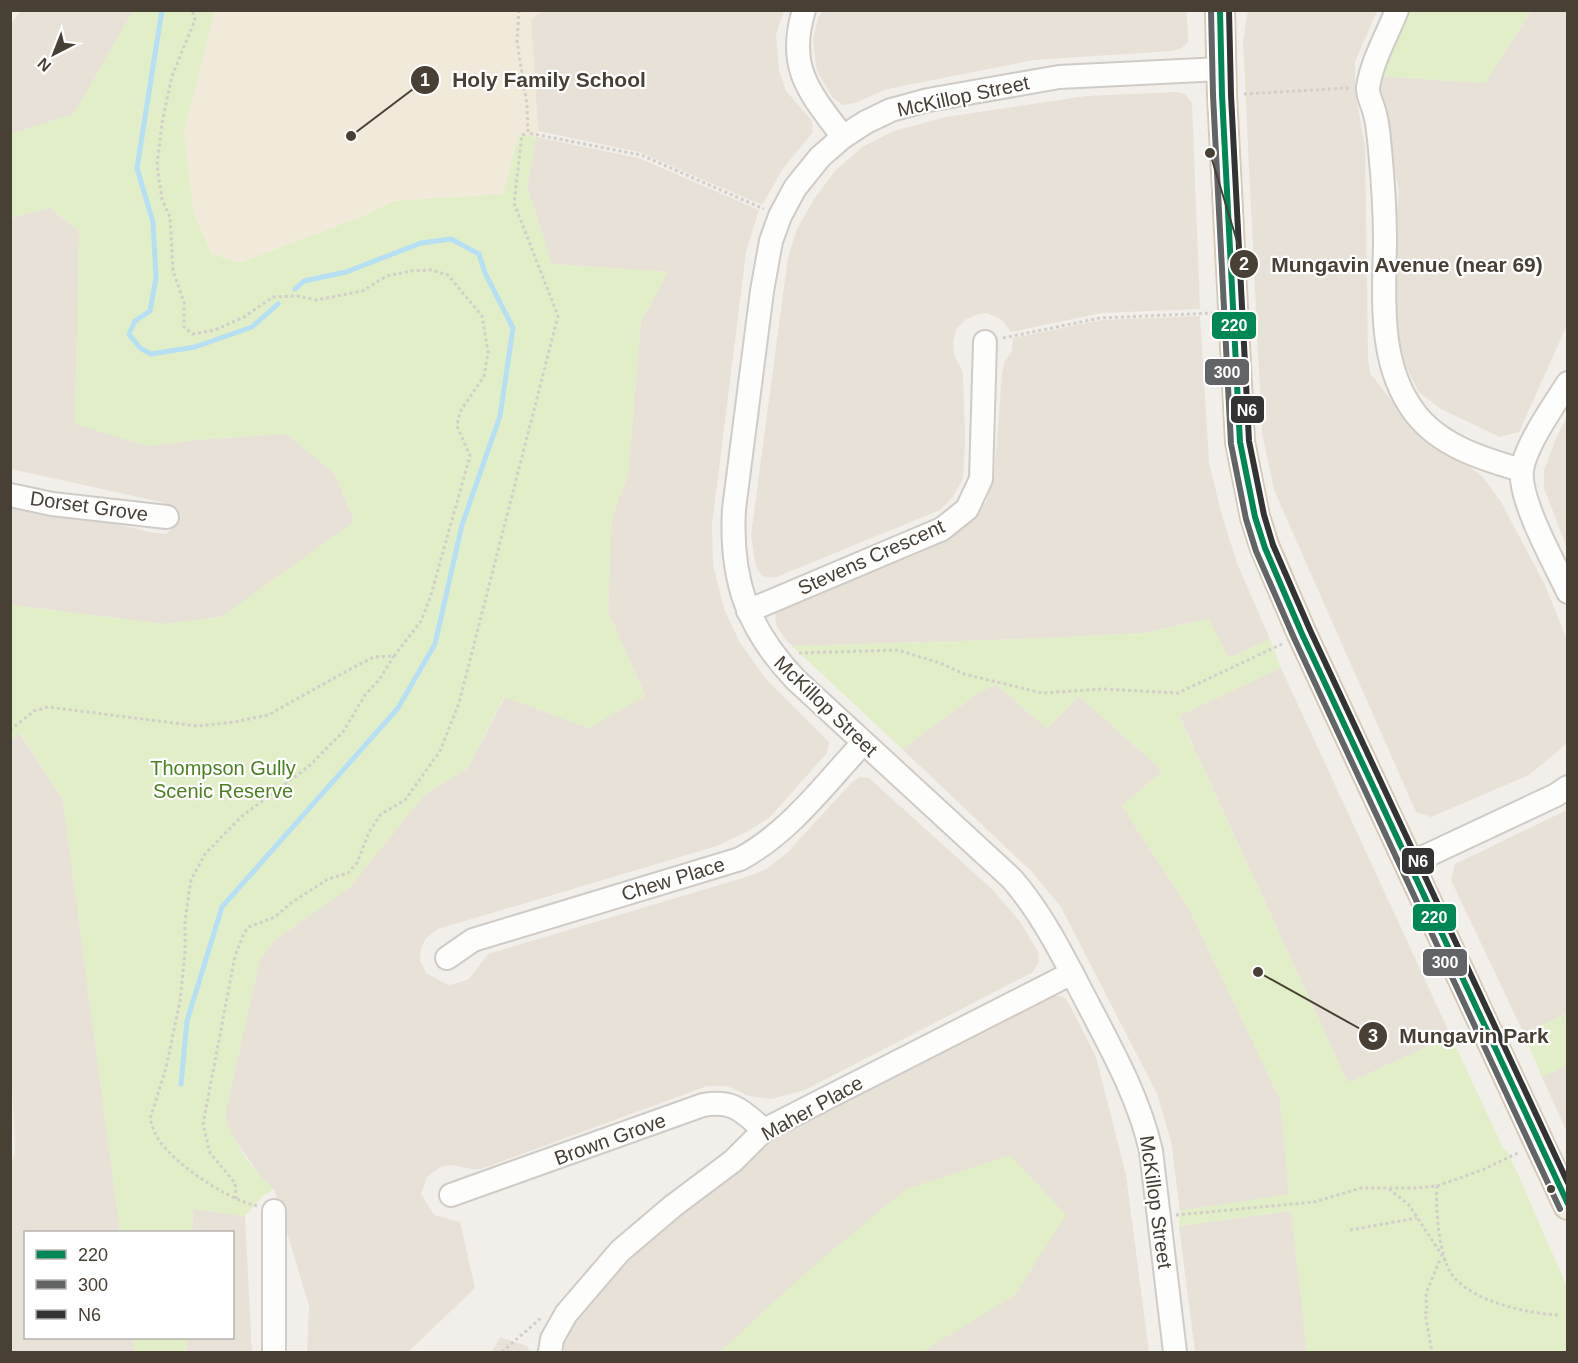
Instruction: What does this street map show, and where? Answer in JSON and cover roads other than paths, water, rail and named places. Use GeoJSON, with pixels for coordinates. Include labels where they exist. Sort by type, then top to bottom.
{"type":"FeatureCollection","features":[{"type":"Feature","properties":{"kind":"main road"},"geometry":{"type":"LineString","coordinates":[[1220,10],[1221,82],[1240,442],[1255,517],[1265,548],[1302,634],[1568,1205]]}},
{"type":"Feature","properties":{"kind":"street"},"geometry":{"type":"LineString","coordinates":[[804,10],[798,29],[799,64],[815,100],[843,137]]}},
{"type":"Feature","properties":{"kind":"street"},"geometry":{"type":"LineString","coordinates":[[1397,10],[1368,87],[1380,146],[1385,240],[1383,292],[1389,351],[1398,387],[1415,414],[1436,433],[1465,452],[1521,470]]}},
{"type":"Feature","properties":{"kind":"street","name":"McKillop Street"},"geometry":{"type":"LineString","coordinates":[[1175,1353],[1151,1151],[1139,1106],[1072,973],[1040,915],[1012,879],[863,743],[796,680],[772,654],[748,611],[735,563],[732,537],[762,291],[771,241],[780,216],[802,178],[820,157],[843,137],[891,110],[966,92],[1059,77],[1221,82]]}},
{"type":"Feature","properties":{"kind":"street","name":"Stevens Crescent"},"geometry":{"type":"LineString","coordinates":[[748,611],[942,529],[967,509],[981,479],[985,342]]}},
{"type":"Feature","properties":{"kind":"street"},"geometry":{"type":"LineString","coordinates":[[1568,383],[1534,440],[1521,470],[1524,490],[1534,522],[1568,592]]}},
{"type":"Feature","properties":{"kind":"street","name":"Dorset Grove"},"geometry":{"type":"LineString","coordinates":[[10,495],[52,504],[167,517]]}},
{"type":"Feature","properties":{"kind":"street","name":"Chew Place"},"geometry":{"type":"LineString","coordinates":[[447,958],[473,940],[740,859],[781,831],[863,743]]}},
{"type":"Feature","properties":{"kind":"street"},"geometry":{"type":"LineString","coordinates":[[1409,864],[1557,795],[1568,787]]}},
{"type":"Feature","properties":{"kind":"street","name":"Maher Place"},"geometry":{"type":"LineString","coordinates":[[550,1353],[552,1339],[566,1314],[620,1251],[733,1161],[764,1130],[1072,973]]}},
{"type":"Feature","properties":{"kind":"street","name":"Brown Grove"},"geometry":{"type":"LineString","coordinates":[[451,1196],[703,1106],[721,1102],[733,1107],[764,1130]]}},
{"type":"Feature","properties":{"kind":"street"},"geometry":{"type":"LineString","coordinates":[[274,1210],[274,1353]]}},
{"type":"Feature","properties":{"kind":"waterway"},"geometry":{"type":"LineString","coordinates":[[162,10],[137,168],[153,222],[156,278],[150,311],[135,321],[129,334],[140,348],[151,354],[195,347],[252,327],[278,304]]}},
{"type":"Feature","properties":{"kind":"waterway"},"geometry":{"type":"LineString","coordinates":[[181,1084],[187,1021],[222,907],[398,708],[435,644],[462,525],[500,416],[513,328],[485,273],[479,254],[451,239],[421,243],[346,272],[304,281],[295,289]]}},
{"type":"Feature","properties":{"kind":"place","name":"Holy Family School"},"geometry":{"type":"Point","coordinates":[351,136]}},
{"type":"Feature","properties":{"kind":"place","name":"Mungavin Avenue (near 69)"},"geometry":{"type":"Point","coordinates":[1210,153]}},
{"type":"Feature","properties":{"kind":"place","name":"Mungavin Park"},"geometry":{"type":"Point","coordinates":[1258,972]}},
{"type":"Feature","properties":{"kind":"park label","name":"Thompson Gully Scenic Reserve"},"geometry":{"type":"Point","coordinates":[223,780]}}]}
